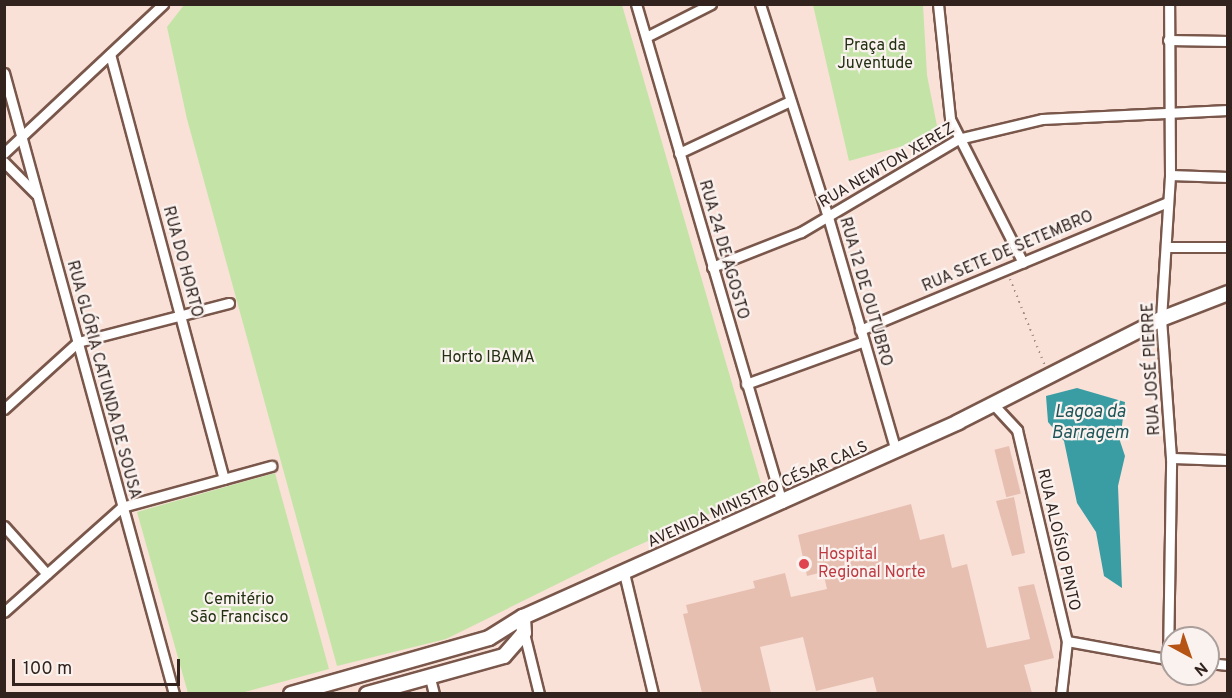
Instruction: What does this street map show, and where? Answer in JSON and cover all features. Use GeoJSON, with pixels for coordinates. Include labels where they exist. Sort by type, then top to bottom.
{"type":"FeatureCollection","features":[{"type":"Feature","properties":{"kind":"main road","name":"AVENIDA MINISTRO CÉSAR CALS"},"geometry":{"type":"LineString","coordinates":[[291,693],[440,656],[489,638],[523,617],[896,451],[1161,319],[1227,293]]}},
{"type":"Feature","properties":{"kind":"main road"},"geometry":{"type":"LineString","coordinates":[[367,693],[430,678],[504,656],[525,633],[523,617]]}},
{"type":"Feature","properties":{"kind":"street"},"geometry":{"type":"LineString","coordinates":[[4,153],[163,4]]}},
{"type":"Feature","properties":{"kind":"street","name":"RUA 24 DE AGOSTO"},"geometry":{"type":"LineString","coordinates":[[636,4],[782,503]]}},
{"type":"Feature","properties":{"kind":"street"},"geometry":{"type":"LineString","coordinates":[[646,37],[711,4]]}},
{"type":"Feature","properties":{"kind":"street","name":"RUA 12 DE OUTUBRO"},"geometry":{"type":"LineString","coordinates":[[760,4],[828,217],[862,342],[896,451]]}},
{"type":"Feature","properties":{"kind":"street"},"geometry":{"type":"LineString","coordinates":[[938,4],[950,119],[958,139],[1023,263]]}},
{"type":"Feature","properties":{"kind":"street","name":"RUA JOSÉ PIERRE"},"geometry":{"type":"LineString","coordinates":[[1168,4],[1170,175],[1161,319],[1171,458],[1170,626]]}},
{"type":"Feature","properties":{"kind":"street"},"geometry":{"type":"LineString","coordinates":[[1168,40],[1227,42]]}},
{"type":"Feature","properties":{"kind":"street","name":"RUA DO HORTO"},"geometry":{"type":"LineString","coordinates":[[110,54],[224,479]]}},
{"type":"Feature","properties":{"kind":"street","name":"RUA GLÓRIA CATUNDA DE SOUSA"},"geometry":{"type":"LineString","coordinates":[[4,73],[174,693]]}},
{"type":"Feature","properties":{"kind":"street"},"geometry":{"type":"LineString","coordinates":[[679,153],[790,101]]}},
{"type":"Feature","properties":{"kind":"street","name":"RUA NEWTON XEREZ"},"geometry":{"type":"LineString","coordinates":[[712,267],[828,217],[958,139],[1030,120],[1169,110],[1227,110]]}},
{"type":"Feature","properties":{"kind":"street"},"geometry":{"type":"LineString","coordinates":[[4,162],[39,197]]}},
{"type":"Feature","properties":{"kind":"street"},"geometry":{"type":"LineString","coordinates":[[1170,175],[1227,177]]}},
{"type":"Feature","properties":{"kind":"street","name":"RUA SETE DE SETEMBRO"},"geometry":{"type":"LineString","coordinates":[[860,330],[1167,202]]}},
{"type":"Feature","properties":{"kind":"street"},"geometry":{"type":"LineString","coordinates":[[1167,247],[1227,247]]}},
{"type":"Feature","properties":{"kind":"street"},"geometry":{"type":"LineString","coordinates":[[4,409],[78,342],[229,303]]}},
{"type":"Feature","properties":{"kind":"street"},"geometry":{"type":"LineString","coordinates":[[746,384],[862,342]]}},
{"type":"Feature","properties":{"kind":"street","name":"RUA ALOÍSIO PINTO"},"geometry":{"type":"LineString","coordinates":[[992,403],[1017,430],[1067,641],[1061,693]]}},
{"type":"Feature","properties":{"kind":"street"},"geometry":{"type":"LineString","coordinates":[[1171,458],[1227,460]]}},
{"type":"Feature","properties":{"kind":"street"},"geometry":{"type":"LineString","coordinates":[[4,612],[122,507],[271,466]]}},
{"type":"Feature","properties":{"kind":"street"},"geometry":{"type":"LineString","coordinates":[[4,526],[47,574]]}},
{"type":"Feature","properties":{"kind":"street"},"geometry":{"type":"LineString","coordinates":[[624,573],[653,693]]}},
{"type":"Feature","properties":{"kind":"street"},"geometry":{"type":"LineString","coordinates":[[525,633],[539,693]]}},
{"type":"Feature","properties":{"kind":"street"},"geometry":{"type":"LineString","coordinates":[[1067,641],[1160,658]]}},
{"type":"Feature","properties":{"kind":"street"},"geometry":{"type":"LineString","coordinates":[[430,678],[434,693]]}},
{"type":"Feature","properties":{"kind":"path"},"geometry":{"type":"LineString","coordinates":[[1006,271],[1042,354]]}},
{"type":"Feature","properties":{"kind":"green space","name":"Horto IBAMA"},"geometry":{"type":"Polygon","coordinates":[[[184,5],[622,5],[763,490],[612,557],[446,639],[337,666],[187,119],[167,27],[184,5]]]}},
{"type":"Feature","properties":{"kind":"green space","name":"Praça da Juventude"},"geometry":{"type":"Polygon","coordinates":[[[813,5],[923,5],[927,75],[939,136],[849,161],[813,5]]]}},
{"type":"Feature","properties":{"kind":"green space","name":"Cemitério São Francisco"},"geometry":{"type":"Polygon","coordinates":[[[275,473],[329,669],[241,693],[188,693],[137,512],[275,473]]]}},
{"type":"Feature","properties":{"kind":"water","name":"Lagoa da Barragem"},"geometry":{"type":"Polygon","coordinates":[[[1077,388],[1125,402],[1120,441],[1125,456],[1118,486],[1122,588],[1104,576],[1096,532],[1077,503],[1064,441],[1048,422],[1046,396],[1077,388]]]}},
{"type":"Feature","properties":{"kind":"building"},"geometry":{"type":"Polygon","coordinates":[[[1009,446],[1021,494],[1006,497],[994,450],[1009,446]]]}},
{"type":"Feature","properties":{"kind":"building"},"geometry":{"type":"Polygon","coordinates":[[[1014,497],[1025,553],[1012,556],[996,501],[1014,497]]]}},
{"type":"Feature","properties":{"kind":"building"},"geometry":{"type":"Polygon","coordinates":[[[911,504],[920,540],[944,534],[952,568],[967,564],[987,648],[1030,639],[1018,587],[1034,584],[1054,658],[1024,665],[1032,693],[877,693],[873,677],[816,691],[803,637],[760,647],[771,693],[702,693],[683,614],[688,613],[686,605],[755,588],[753,581],[785,573],[791,597],[827,589],[823,572],[807,576],[798,535],[911,504]]]}},
{"type":"Feature","properties":{"kind":"place","name":"Hospital Regional Norte"},"geometry":{"type":"Point","coordinates":[804,564]}}]}
